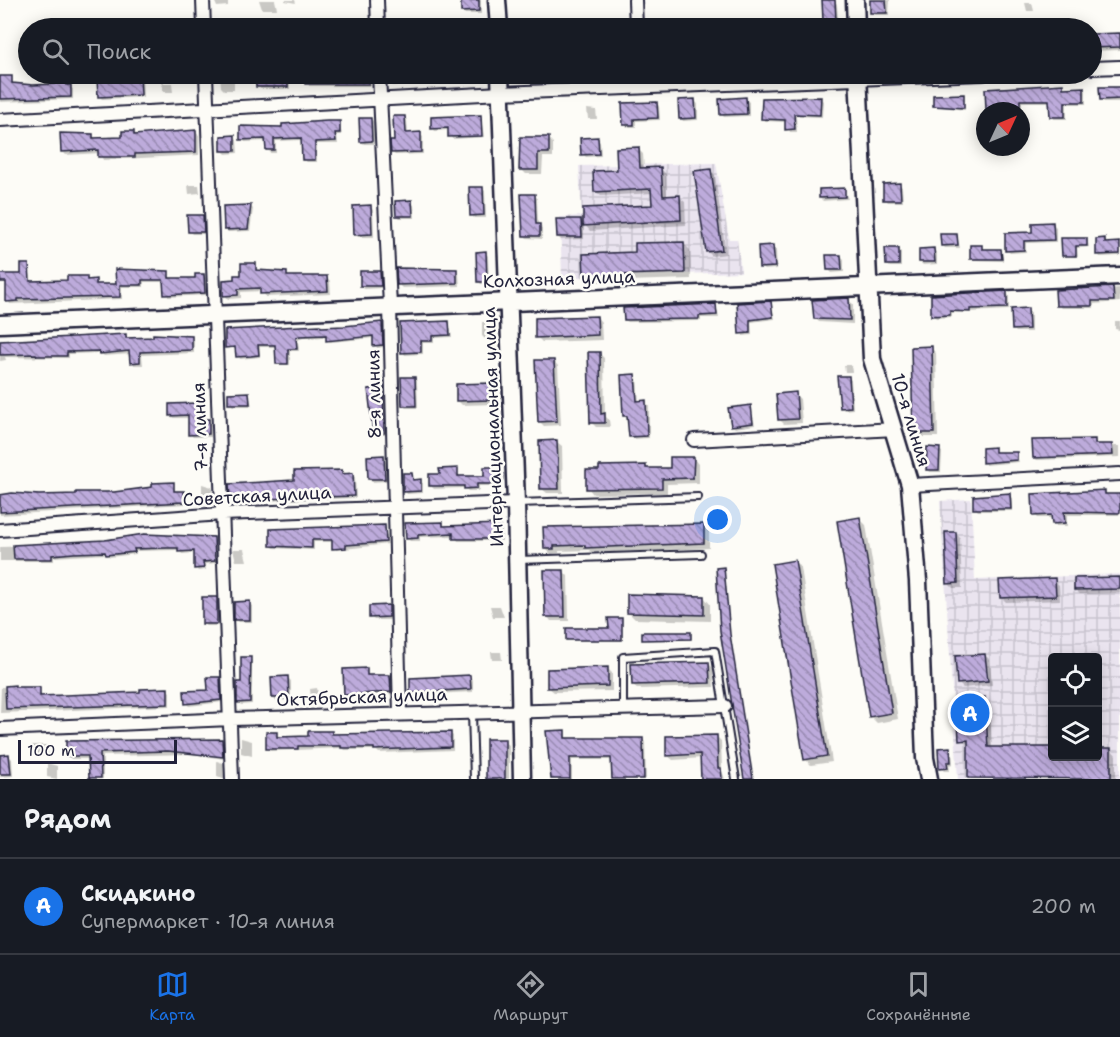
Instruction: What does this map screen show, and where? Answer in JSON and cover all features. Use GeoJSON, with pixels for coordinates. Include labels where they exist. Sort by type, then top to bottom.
{"type":"FeatureCollection","features":[{"type":"Feature","properties":{"kind":"street"},"geometry":{"type":"LineString","coordinates":[[204,0],[204,18]]}},
{"type":"Feature","properties":{"kind":"street"},"geometry":{"type":"LineString","coordinates":[[377,0],[378,18]]}},
{"type":"Feature","properties":{"kind":"street"},"geometry":{"type":"LineString","coordinates":[[497,0],[498,18]]}},
{"type":"Feature","properties":{"kind":"street"},"geometry":{"type":"LineString","coordinates":[[635,0],[636,18]]}},
{"type":"Feature","properties":{"kind":"street"},"geometry":{"type":"LineString","coordinates":[[855,0],[856,18]]}},
{"type":"Feature","properties":{"kind":"street"},"geometry":{"type":"LineString","coordinates":[[1102,68],[1120,67]]}},
{"type":"Feature","properties":{"kind":"street","name":"7-я линия"},"geometry":{"type":"LineString","coordinates":[[206,84],[232,779]]}},
{"type":"Feature","properties":{"kind":"street","name":"8-я линия"},"geometry":{"type":"LineString","coordinates":[[379,84],[390,306],[400,714]]}},
{"type":"Feature","properties":{"kind":"street","name":"Интернациональная улица"},"geometry":{"type":"LineString","coordinates":[[501,84],[516,503],[522,779]]}},
{"type":"Feature","properties":{"kind":"street"},"geometry":{"type":"LineString","coordinates":[[0,120],[712,84]]}},
{"type":"Feature","properties":{"kind":"street","name":"10-я линия"},"geometry":{"type":"LineString","coordinates":[[858,84],[866,286],[872,359],[895,429],[910,485],[918,581],[925,758],[928,779]]}},
{"type":"Feature","properties":{"kind":"street","name":"Колхозная улица"},"geometry":{"type":"LineString","coordinates":[[0,324],[1120,276]]}},
{"type":"Feature","properties":{"kind":"street"},"geometry":{"type":"LineString","coordinates":[[694,440],[895,429]]}},
{"type":"Feature","properties":{"kind":"street"},"geometry":{"type":"LineString","coordinates":[[910,485],[1120,474]]}},
{"type":"Feature","properties":{"kind":"street","name":"Советская улица"},"geometry":{"type":"LineString","coordinates":[[0,530],[222,514],[516,503]]}},
{"type":"Feature","properties":{"kind":"street","name":"Октябрьская улица"},"geometry":{"type":"LineString","coordinates":[[0,729],[231,719],[725,705]]}},
{"type":"Feature","properties":{"kind":"lane"},"geometry":{"type":"LineString","coordinates":[[516,503],[698,497]]}},
{"type":"Feature","properties":{"kind":"lane"},"geometry":{"type":"LineString","coordinates":[[517,560],[701,555]]}},
{"type":"Feature","properties":{"kind":"lane"},"geometry":{"type":"LineString","coordinates":[[623,708],[623,657],[715,651],[736,779]]}},
{"type":"Feature","properties":{"kind":"lane"},"geometry":{"type":"LineString","coordinates":[[472,712],[474,779]]}},
{"type":"Feature","properties":{"kind":"shaded area"},"geometry":{"type":"Polygon","coordinates":[[[716,163],[729,239],[737,239],[741,272],[562,278],[560,217],[582,216],[579,166],[716,163]]]}},
{"type":"Feature","properties":{"kind":"shaded area"},"geometry":{"type":"Polygon","coordinates":[[[971,499],[975,580],[1120,574],[1120,779],[958,779],[940,501],[971,499]]]}},
{"type":"Feature","properties":{"kind":"building"},"geometry":{"type":"Polygon","coordinates":[[[461,0],[479,0],[479,11],[461,12],[461,0]]]}},
{"type":"Feature","properties":{"kind":"building"},"geometry":{"type":"Polygon","coordinates":[[[822,0],[835,0],[836,18],[823,18],[822,0]]]}},
{"type":"Feature","properties":{"kind":"building"},"geometry":{"type":"Polygon","coordinates":[[[870,0],[886,0],[887,13],[870,13],[870,0]]]}},
{"type":"Feature","properties":{"kind":"building"},"geometry":{"type":"Polygon","coordinates":[[[1120,33],[1120,47],[1102,48],[1102,34],[1120,33]]]}},
{"type":"Feature","properties":{"kind":"building"},"geometry":{"type":"Polygon","coordinates":[[[0,76],[12,76],[12,83],[71,85],[71,97],[0,99],[0,76]]]}},
{"type":"Feature","properties":{"kind":"building"},"geometry":{"type":"Polygon","coordinates":[[[97,84],[140,84],[141,95],[98,97],[97,84]]]}},
{"type":"Feature","properties":{"kind":"building"},"geometry":{"type":"Polygon","coordinates":[[[256,84],[288,84],[288,87],[256,87],[256,84]]]}},
{"type":"Feature","properties":{"kind":"building"},"geometry":{"type":"Polygon","coordinates":[[[1063,84],[1063,88],[1084,87],[1084,102],[1065,102],[1065,117],[1050,117],[1049,100],[986,102],[985,89],[1063,84]]]}},
{"type":"Feature","properties":{"kind":"building"},"geometry":{"type":"Polygon","coordinates":[[[1099,87],[1120,87],[1120,99],[1100,100],[1099,87]]]}},
{"type":"Feature","properties":{"kind":"building"},"geometry":{"type":"Polygon","coordinates":[[[964,94],[964,108],[933,106],[933,95],[964,94]]]}},
{"type":"Feature","properties":{"kind":"building"},"geometry":{"type":"Polygon","coordinates":[[[746,97],[747,114],[720,115],[719,99],[746,97]]]}},
{"type":"Feature","properties":{"kind":"building"},"geometry":{"type":"Polygon","coordinates":[[[821,97],[820,115],[794,114],[795,129],[785,130],[785,120],[761,119],[762,98],[821,97]]]}},
{"type":"Feature","properties":{"kind":"building"},"geometry":{"type":"Polygon","coordinates":[[[695,99],[696,118],[679,119],[678,100],[695,99]]]}},
{"type":"Feature","properties":{"kind":"building"},"geometry":{"type":"Polygon","coordinates":[[[657,102],[658,118],[634,119],[634,125],[623,125],[622,103],[657,102]]]}},
{"type":"Feature","properties":{"kind":"building"},"geometry":{"type":"Polygon","coordinates":[[[481,115],[482,136],[448,137],[448,128],[431,129],[431,117],[481,115]]]}},
{"type":"Feature","properties":{"kind":"building"},"geometry":{"type":"Polygon","coordinates":[[[393,116],[405,116],[406,133],[421,132],[421,152],[391,153],[390,141],[394,141],[393,116]]]}},
{"type":"Feature","properties":{"kind":"building"},"geometry":{"type":"Polygon","coordinates":[[[359,118],[371,118],[372,141],[360,142],[359,118]]]}},
{"type":"Feature","properties":{"kind":"building"},"geometry":{"type":"Polygon","coordinates":[[[340,121],[340,133],[335,133],[336,141],[315,142],[315,160],[302,160],[301,138],[274,139],[274,150],[266,150],[265,139],[240,140],[240,126],[282,127],[282,124],[340,121]]]}},
{"type":"Feature","properties":{"kind":"building"},"geometry":{"type":"Polygon","coordinates":[[[196,130],[196,152],[135,154],[135,157],[98,157],[98,150],[61,152],[60,133],[93,134],[93,138],[122,137],[122,131],[134,131],[134,135],[196,130]]]}},
{"type":"Feature","properties":{"kind":"building"},"geometry":{"type":"Polygon","coordinates":[[[235,135],[235,151],[221,151],[221,136],[235,135]]]}},
{"type":"Feature","properties":{"kind":"building"},"geometry":{"type":"Polygon","coordinates":[[[520,137],[549,137],[549,153],[538,153],[538,170],[519,170],[520,137]]]}},
{"type":"Feature","properties":{"kind":"building"},"geometry":{"type":"Polygon","coordinates":[[[598,137],[599,154],[581,155],[580,138],[598,137]]]}},
{"type":"Feature","properties":{"kind":"building"},"geometry":{"type":"Polygon","coordinates":[[[639,147],[640,168],[661,167],[663,196],[680,195],[681,220],[583,226],[583,208],[652,205],[651,189],[594,192],[593,171],[617,170],[616,148],[639,147]]]}},
{"type":"Feature","properties":{"kind":"building"},"geometry":{"type":"Polygon","coordinates":[[[711,169],[722,250],[706,252],[694,171],[711,169]]]}},
{"type":"Feature","properties":{"kind":"building"},"geometry":{"type":"Polygon","coordinates":[[[900,183],[901,200],[883,200],[883,184],[900,183]]]}},
{"type":"Feature","properties":{"kind":"building"},"geometry":{"type":"Polygon","coordinates":[[[469,187],[483,187],[484,215],[470,216],[469,187]]]}},
{"type":"Feature","properties":{"kind":"building"},"geometry":{"type":"Polygon","coordinates":[[[845,188],[845,197],[819,198],[819,189],[845,188]]]}},
{"type":"Feature","properties":{"kind":"building"},"geometry":{"type":"Polygon","coordinates":[[[521,194],[535,194],[536,224],[540,224],[540,236],[523,236],[521,194]]]}},
{"type":"Feature","properties":{"kind":"building"},"geometry":{"type":"Polygon","coordinates":[[[412,200],[413,216],[396,216],[395,201],[412,200]]]}},
{"type":"Feature","properties":{"kind":"building"},"geometry":{"type":"Polygon","coordinates":[[[251,205],[248,229],[224,230],[223,206],[251,205]]]}},
{"type":"Feature","properties":{"kind":"building"},"geometry":{"type":"Polygon","coordinates":[[[371,205],[372,234],[354,235],[353,206],[371,205]]]}},
{"type":"Feature","properties":{"kind":"building"},"geometry":{"type":"Polygon","coordinates":[[[187,215],[203,215],[204,232],[188,232],[187,215]]]}},
{"type":"Feature","properties":{"kind":"building"},"geometry":{"type":"Polygon","coordinates":[[[556,219],[581,219],[582,237],[557,237],[556,219]]]}},
{"type":"Feature","properties":{"kind":"building"},"geometry":{"type":"Polygon","coordinates":[[[1053,222],[1054,240],[1024,241],[1024,250],[1005,251],[1005,233],[1032,232],[1032,223],[1053,222]]]}},
{"type":"Feature","properties":{"kind":"building"},"geometry":{"type":"Polygon","coordinates":[[[940,234],[957,234],[958,245],[941,246],[940,234]]]}},
{"type":"Feature","properties":{"kind":"building"},"geometry":{"type":"Polygon","coordinates":[[[1061,238],[1087,238],[1087,246],[1076,246],[1076,256],[1062,256],[1061,238]]]}},
{"type":"Feature","properties":{"kind":"building"},"geometry":{"type":"Polygon","coordinates":[[[1105,238],[1105,243],[1120,242],[1120,254],[1096,255],[1096,239],[1105,238]]]}},
{"type":"Feature","properties":{"kind":"building"},"geometry":{"type":"Polygon","coordinates":[[[684,242],[685,273],[584,276],[583,254],[635,252],[635,243],[684,242]]]}},
{"type":"Feature","properties":{"kind":"building"},"geometry":{"type":"Polygon","coordinates":[[[773,245],[775,267],[759,268],[758,246],[773,245]]]}},
{"type":"Feature","properties":{"kind":"building"},"geometry":{"type":"Polygon","coordinates":[[[970,245],[982,245],[982,249],[1001,249],[1002,259],[970,259],[970,245]]]}},
{"type":"Feature","properties":{"kind":"building"},"geometry":{"type":"Polygon","coordinates":[[[885,248],[899,248],[899,265],[886,265],[885,248]]]}},
{"type":"Feature","properties":{"kind":"building"},"geometry":{"type":"Polygon","coordinates":[[[934,248],[935,262],[919,262],[919,249],[934,248]]]}},
{"type":"Feature","properties":{"kind":"building"},"geometry":{"type":"Polygon","coordinates":[[[486,251],[487,282],[477,282],[476,252],[486,251]]]}},
{"type":"Feature","properties":{"kind":"building"},"geometry":{"type":"Polygon","coordinates":[[[826,255],[841,255],[842,270],[827,270],[826,255]]]}},
{"type":"Feature","properties":{"kind":"building"},"geometry":{"type":"Polygon","coordinates":[[[241,263],[256,263],[256,270],[287,272],[287,276],[327,276],[328,291],[260,294],[260,288],[238,289],[238,295],[223,296],[223,280],[234,279],[234,275],[241,275],[241,263]]]}},
{"type":"Feature","properties":{"kind":"building"},"geometry":{"type":"Polygon","coordinates":[[[21,264],[29,264],[30,281],[67,280],[67,276],[87,276],[87,280],[96,279],[96,284],[116,284],[115,269],[169,271],[169,278],[195,278],[195,274],[204,274],[205,293],[164,295],[163,280],[142,280],[142,285],[120,285],[120,297],[18,299],[18,301],[6,302],[6,282],[0,282],[0,274],[21,274],[21,264]]]}},
{"type":"Feature","properties":{"kind":"building"},"geometry":{"type":"Polygon","coordinates":[[[396,268],[457,269],[457,283],[397,285],[396,268]]]}},
{"type":"Feature","properties":{"kind":"building"},"geometry":{"type":"Polygon","coordinates":[[[360,271],[380,271],[381,286],[360,286],[360,271]]]}},
{"type":"Feature","properties":{"kind":"building"},"geometry":{"type":"Polygon","coordinates":[[[1113,287],[1114,301],[1092,301],[1092,306],[1056,306],[1055,290],[1113,287]]]}},
{"type":"Feature","properties":{"kind":"building"},"geometry":{"type":"Polygon","coordinates":[[[1007,291],[1007,308],[970,309],[970,312],[950,311],[950,315],[931,316],[931,295],[1007,291]]]}},
{"type":"Feature","properties":{"kind":"building"},"geometry":{"type":"Polygon","coordinates":[[[849,298],[850,320],[814,319],[812,300],[849,298]]]}},
{"type":"Feature","properties":{"kind":"building"},"geometry":{"type":"Polygon","coordinates":[[[771,301],[773,317],[750,320],[750,333],[739,334],[737,303],[771,301]]]}},
{"type":"Feature","properties":{"kind":"building"},"geometry":{"type":"Polygon","coordinates":[[[716,304],[717,315],[699,316],[699,319],[624,320],[623,308],[716,304]]]}},
{"type":"Feature","properties":{"kind":"building"},"geometry":{"type":"Polygon","coordinates":[[[1028,308],[1029,329],[1012,330],[1011,309],[1028,308]]]}},
{"type":"Feature","properties":{"kind":"building"},"geometry":{"type":"Polygon","coordinates":[[[597,316],[598,335],[535,338],[535,318],[597,316]]]}},
{"type":"Feature","properties":{"kind":"building"},"geometry":{"type":"Polygon","coordinates":[[[449,321],[450,335],[432,336],[432,341],[421,341],[421,352],[401,353],[400,323],[449,321]]]}},
{"type":"Feature","properties":{"kind":"building"},"geometry":{"type":"Polygon","coordinates":[[[382,322],[383,345],[373,346],[373,336],[326,341],[326,335],[300,336],[296,337],[297,349],[288,349],[288,364],[276,364],[275,345],[258,345],[259,355],[236,357],[235,347],[225,348],[225,330],[320,325],[321,327],[344,326],[382,322]]]}},
{"type":"Feature","properties":{"kind":"building"},"geometry":{"type":"Polygon","coordinates":[[[126,334],[126,338],[153,337],[153,334],[192,336],[192,350],[140,352],[140,362],[130,363],[129,351],[100,354],[99,351],[67,352],[67,356],[0,355],[0,341],[126,334]]]}},
{"type":"Feature","properties":{"kind":"building"},"geometry":{"type":"Polygon","coordinates":[[[932,346],[934,433],[913,433],[911,347],[932,346]]]}},
{"type":"Feature","properties":{"kind":"building"},"geometry":{"type":"Polygon","coordinates":[[[588,352],[600,352],[601,414],[605,413],[605,423],[590,423],[588,352]]]}},
{"type":"Feature","properties":{"kind":"building"},"geometry":{"type":"Polygon","coordinates":[[[535,360],[554,360],[557,421],[538,422],[535,360]]]}},
{"type":"Feature","properties":{"kind":"building"},"geometry":{"type":"Polygon","coordinates":[[[635,374],[637,401],[646,400],[647,436],[629,437],[627,416],[623,416],[621,375],[635,374]]]}},
{"type":"Feature","properties":{"kind":"building"},"geometry":{"type":"Polygon","coordinates":[[[837,376],[849,376],[851,407],[840,408],[837,376]]]}},
{"type":"Feature","properties":{"kind":"building"},"geometry":{"type":"Polygon","coordinates":[[[401,377],[415,377],[416,406],[402,406],[401,377]]]}},
{"type":"Feature","properties":{"kind":"building"},"geometry":{"type":"Polygon","coordinates":[[[492,383],[492,400],[456,401],[456,384],[492,383]]]}},
{"type":"Feature","properties":{"kind":"building"},"geometry":{"type":"Polygon","coordinates":[[[383,388],[384,433],[373,433],[368,389],[383,388]]]}},
{"type":"Feature","properties":{"kind":"building"},"geometry":{"type":"Polygon","coordinates":[[[249,392],[250,404],[228,404],[228,393],[249,392]]]}},
{"type":"Feature","properties":{"kind":"building"},"geometry":{"type":"Polygon","coordinates":[[[796,392],[798,419],[778,420],[776,394],[796,392]]]}},
{"type":"Feature","properties":{"kind":"building"},"geometry":{"type":"Polygon","coordinates":[[[197,403],[198,419],[209,419],[209,434],[188,435],[188,415],[169,416],[169,404],[197,403]]]}},
{"type":"Feature","properties":{"kind":"building"},"geometry":{"type":"Polygon","coordinates":[[[751,405],[753,423],[731,426],[728,408],[751,405]]]}},
{"type":"Feature","properties":{"kind":"building"},"geometry":{"type":"Polygon","coordinates":[[[1095,439],[1095,444],[1112,444],[1113,455],[1033,458],[1032,440],[1095,439]]]}},
{"type":"Feature","properties":{"kind":"building"},"geometry":{"type":"Polygon","coordinates":[[[557,440],[559,489],[540,489],[539,441],[557,440]]]}},
{"type":"Feature","properties":{"kind":"building"},"geometry":{"type":"Polygon","coordinates":[[[927,447],[940,448],[939,470],[926,470],[927,447]]]}},
{"type":"Feature","properties":{"kind":"building"},"geometry":{"type":"Polygon","coordinates":[[[995,447],[995,452],[1017,452],[1017,460],[982,463],[982,448],[995,447]]]}},
{"type":"Feature","properties":{"kind":"building"},"geometry":{"type":"Polygon","coordinates":[[[384,455],[385,479],[368,479],[367,456],[384,455]]]}},
{"type":"Feature","properties":{"kind":"building"},"geometry":{"type":"Polygon","coordinates":[[[670,457],[694,457],[693,478],[662,479],[662,488],[586,489],[586,470],[599,470],[599,466],[646,465],[646,468],[670,468],[670,457]]]}},
{"type":"Feature","properties":{"kind":"building"},"geometry":{"type":"Polygon","coordinates":[[[484,467],[496,467],[496,484],[477,484],[477,488],[464,489],[464,486],[429,486],[429,474],[440,474],[439,469],[458,468],[458,476],[484,476],[484,467]]]}},
{"type":"Feature","properties":{"kind":"building"},"geometry":{"type":"Polygon","coordinates":[[[342,470],[342,474],[353,473],[354,496],[230,500],[229,484],[294,480],[294,471],[342,470]]]}},
{"type":"Feature","properties":{"kind":"building"},"geometry":{"type":"Polygon","coordinates":[[[403,473],[412,473],[413,480],[421,479],[421,491],[403,492],[403,473]]]}},
{"type":"Feature","properties":{"kind":"building"},"geometry":{"type":"Polygon","coordinates":[[[174,482],[174,491],[184,491],[184,502],[0,512],[0,495],[114,492],[152,487],[152,483],[174,482]]]}},
{"type":"Feature","properties":{"kind":"building"},"geometry":{"type":"Polygon","coordinates":[[[1105,490],[1105,494],[1120,494],[1120,513],[1064,512],[1065,523],[1052,524],[1051,515],[1033,516],[1032,494],[1105,490]]]}},
{"type":"Feature","properties":{"kind":"building"},"geometry":{"type":"Polygon","coordinates":[[[1010,493],[1011,509],[973,509],[973,496],[1010,493]]]}},
{"type":"Feature","properties":{"kind":"building"},"geometry":{"type":"Polygon","coordinates":[[[860,517],[892,713],[869,717],[837,521],[860,517]]]}},
{"type":"Feature","properties":{"kind":"building"},"geometry":{"type":"Polygon","coordinates":[[[443,522],[443,526],[500,524],[500,539],[453,539],[453,533],[418,535],[418,538],[406,539],[405,523],[443,522]]]}},
{"type":"Feature","properties":{"kind":"building"},"geometry":{"type":"Polygon","coordinates":[[[704,524],[704,543],[585,548],[585,545],[554,546],[554,549],[544,549],[543,527],[704,524]]]}},
{"type":"Feature","properties":{"kind":"building"},"geometry":{"type":"Polygon","coordinates":[[[385,525],[386,542],[346,545],[346,548],[332,549],[332,540],[312,540],[312,548],[270,546],[270,529],[385,525]]]}},
{"type":"Feature","properties":{"kind":"building"},"geometry":{"type":"Polygon","coordinates":[[[945,532],[956,532],[958,583],[947,584],[945,532]]]}},
{"type":"Feature","properties":{"kind":"building"},"geometry":{"type":"Polygon","coordinates":[[[144,534],[214,537],[215,561],[203,562],[204,568],[194,569],[194,551],[178,552],[178,548],[134,549],[135,552],[106,555],[105,552],[74,553],[52,555],[52,559],[14,559],[13,545],[105,540],[144,534]]]}},
{"type":"Feature","properties":{"kind":"building"},"geometry":{"type":"Polygon","coordinates":[[[795,560],[827,756],[804,760],[772,564],[795,560]]]}},
{"type":"Feature","properties":{"kind":"building"},"geometry":{"type":"Polygon","coordinates":[[[724,567],[730,634],[753,779],[744,779],[720,631],[716,568],[724,567]]]}},
{"type":"Feature","properties":{"kind":"building"},"geometry":{"type":"Polygon","coordinates":[[[544,570],[564,570],[565,617],[545,617],[544,570]]]}},
{"type":"Feature","properties":{"kind":"building"},"geometry":{"type":"Polygon","coordinates":[[[1120,577],[1120,589],[1074,590],[1074,578],[1120,577]]]}},
{"type":"Feature","properties":{"kind":"building"},"geometry":{"type":"Polygon","coordinates":[[[1055,578],[1056,596],[1000,598],[999,580],[1055,578]]]}},
{"type":"Feature","properties":{"kind":"building"},"geometry":{"type":"Polygon","coordinates":[[[627,594],[704,596],[704,615],[627,613],[627,594]]]}},
{"type":"Feature","properties":{"kind":"building"},"geometry":{"type":"Polygon","coordinates":[[[202,597],[217,597],[217,624],[202,624],[202,597]]]}},
{"type":"Feature","properties":{"kind":"building"},"geometry":{"type":"Polygon","coordinates":[[[250,601],[250,620],[234,620],[234,602],[250,601]]]}},
{"type":"Feature","properties":{"kind":"building"},"geometry":{"type":"Polygon","coordinates":[[[389,605],[389,617],[369,618],[369,606],[389,605]]]}},
{"type":"Feature","properties":{"kind":"building"},"geometry":{"type":"Polygon","coordinates":[[[608,618],[622,618],[622,640],[566,640],[566,628],[609,628],[608,618]]]}},
{"type":"Feature","properties":{"kind":"building"},"geometry":{"type":"Polygon","coordinates":[[[642,632],[691,632],[691,639],[642,640],[642,632]]]}},
{"type":"Feature","properties":{"kind":"building"},"geometry":{"type":"Polygon","coordinates":[[[985,654],[988,681],[957,684],[955,656],[985,654]]]}},
{"type":"Feature","properties":{"kind":"building"},"geometry":{"type":"Polygon","coordinates":[[[241,657],[251,657],[250,702],[237,703],[237,682],[241,682],[241,657]]]}},
{"type":"Feature","properties":{"kind":"building"},"geometry":{"type":"Polygon","coordinates":[[[709,662],[710,683],[632,685],[631,664],[709,662]]]}},
{"type":"Feature","properties":{"kind":"building"},"geometry":{"type":"Polygon","coordinates":[[[608,667],[608,686],[547,688],[547,669],[608,667]]]}},
{"type":"Feature","properties":{"kind":"building"},"geometry":{"type":"Polygon","coordinates":[[[367,668],[367,675],[390,675],[391,692],[344,695],[343,669],[367,668]]]}},
{"type":"Feature","properties":{"kind":"building"},"geometry":{"type":"Polygon","coordinates":[[[470,675],[471,689],[410,693],[410,678],[470,675]]]}},
{"type":"Feature","properties":{"kind":"building"},"geometry":{"type":"Polygon","coordinates":[[[288,676],[289,698],[272,698],[271,677],[288,676]]]}},
{"type":"Feature","properties":{"kind":"building"},"geometry":{"type":"Polygon","coordinates":[[[207,677],[220,677],[221,700],[185,704],[184,691],[208,690],[207,677]]]}},
{"type":"Feature","properties":{"kind":"building"},"geometry":{"type":"Polygon","coordinates":[[[15,685],[15,687],[40,687],[40,696],[140,692],[140,689],[168,688],[168,704],[6,709],[5,686],[15,685]]]}},
{"type":"Feature","properties":{"kind":"building"},"geometry":{"type":"Polygon","coordinates":[[[985,697],[988,747],[1048,747],[1048,761],[1102,761],[1102,748],[1111,748],[1111,779],[968,778],[968,740],[959,741],[957,699],[985,697]]]}},
{"type":"Feature","properties":{"kind":"building"},"geometry":{"type":"Polygon","coordinates":[[[565,730],[565,738],[643,738],[644,779],[612,779],[611,758],[570,758],[570,779],[551,779],[546,731],[565,730]]]}},
{"type":"Feature","properties":{"kind":"building"},"geometry":{"type":"Polygon","coordinates":[[[308,731],[332,731],[332,734],[451,732],[451,747],[374,750],[374,748],[341,748],[341,746],[298,746],[298,749],[266,749],[266,732],[277,732],[277,737],[308,736],[308,731]]]}},
{"type":"Feature","properties":{"kind":"building"},"geometry":{"type":"Polygon","coordinates":[[[717,735],[718,768],[721,768],[722,779],[701,779],[700,754],[666,756],[666,736],[717,735]]]}},
{"type":"Feature","properties":{"kind":"building"},"geometry":{"type":"Polygon","coordinates":[[[222,739],[223,757],[168,751],[100,753],[101,778],[89,778],[88,756],[66,756],[66,741],[222,739]]]}},
{"type":"Feature","properties":{"kind":"building"},"geometry":{"type":"Polygon","coordinates":[[[486,739],[505,739],[505,779],[486,779],[486,739]]]}},
{"type":"Feature","properties":{"kind":"building"},"geometry":{"type":"Polygon","coordinates":[[[950,747],[951,762],[947,762],[948,768],[939,769],[938,748],[950,747]]]}},
{"type":"Feature","properties":{"kind":"building"},"geometry":{"type":"Polygon","coordinates":[[[9,754],[11,774],[0,774],[0,755],[9,754]]]}},
{"type":"Feature","properties":{"kind":"place","name":"Скидкино"},"geometry":{"type":"Point","coordinates":[970,713]}}]}
